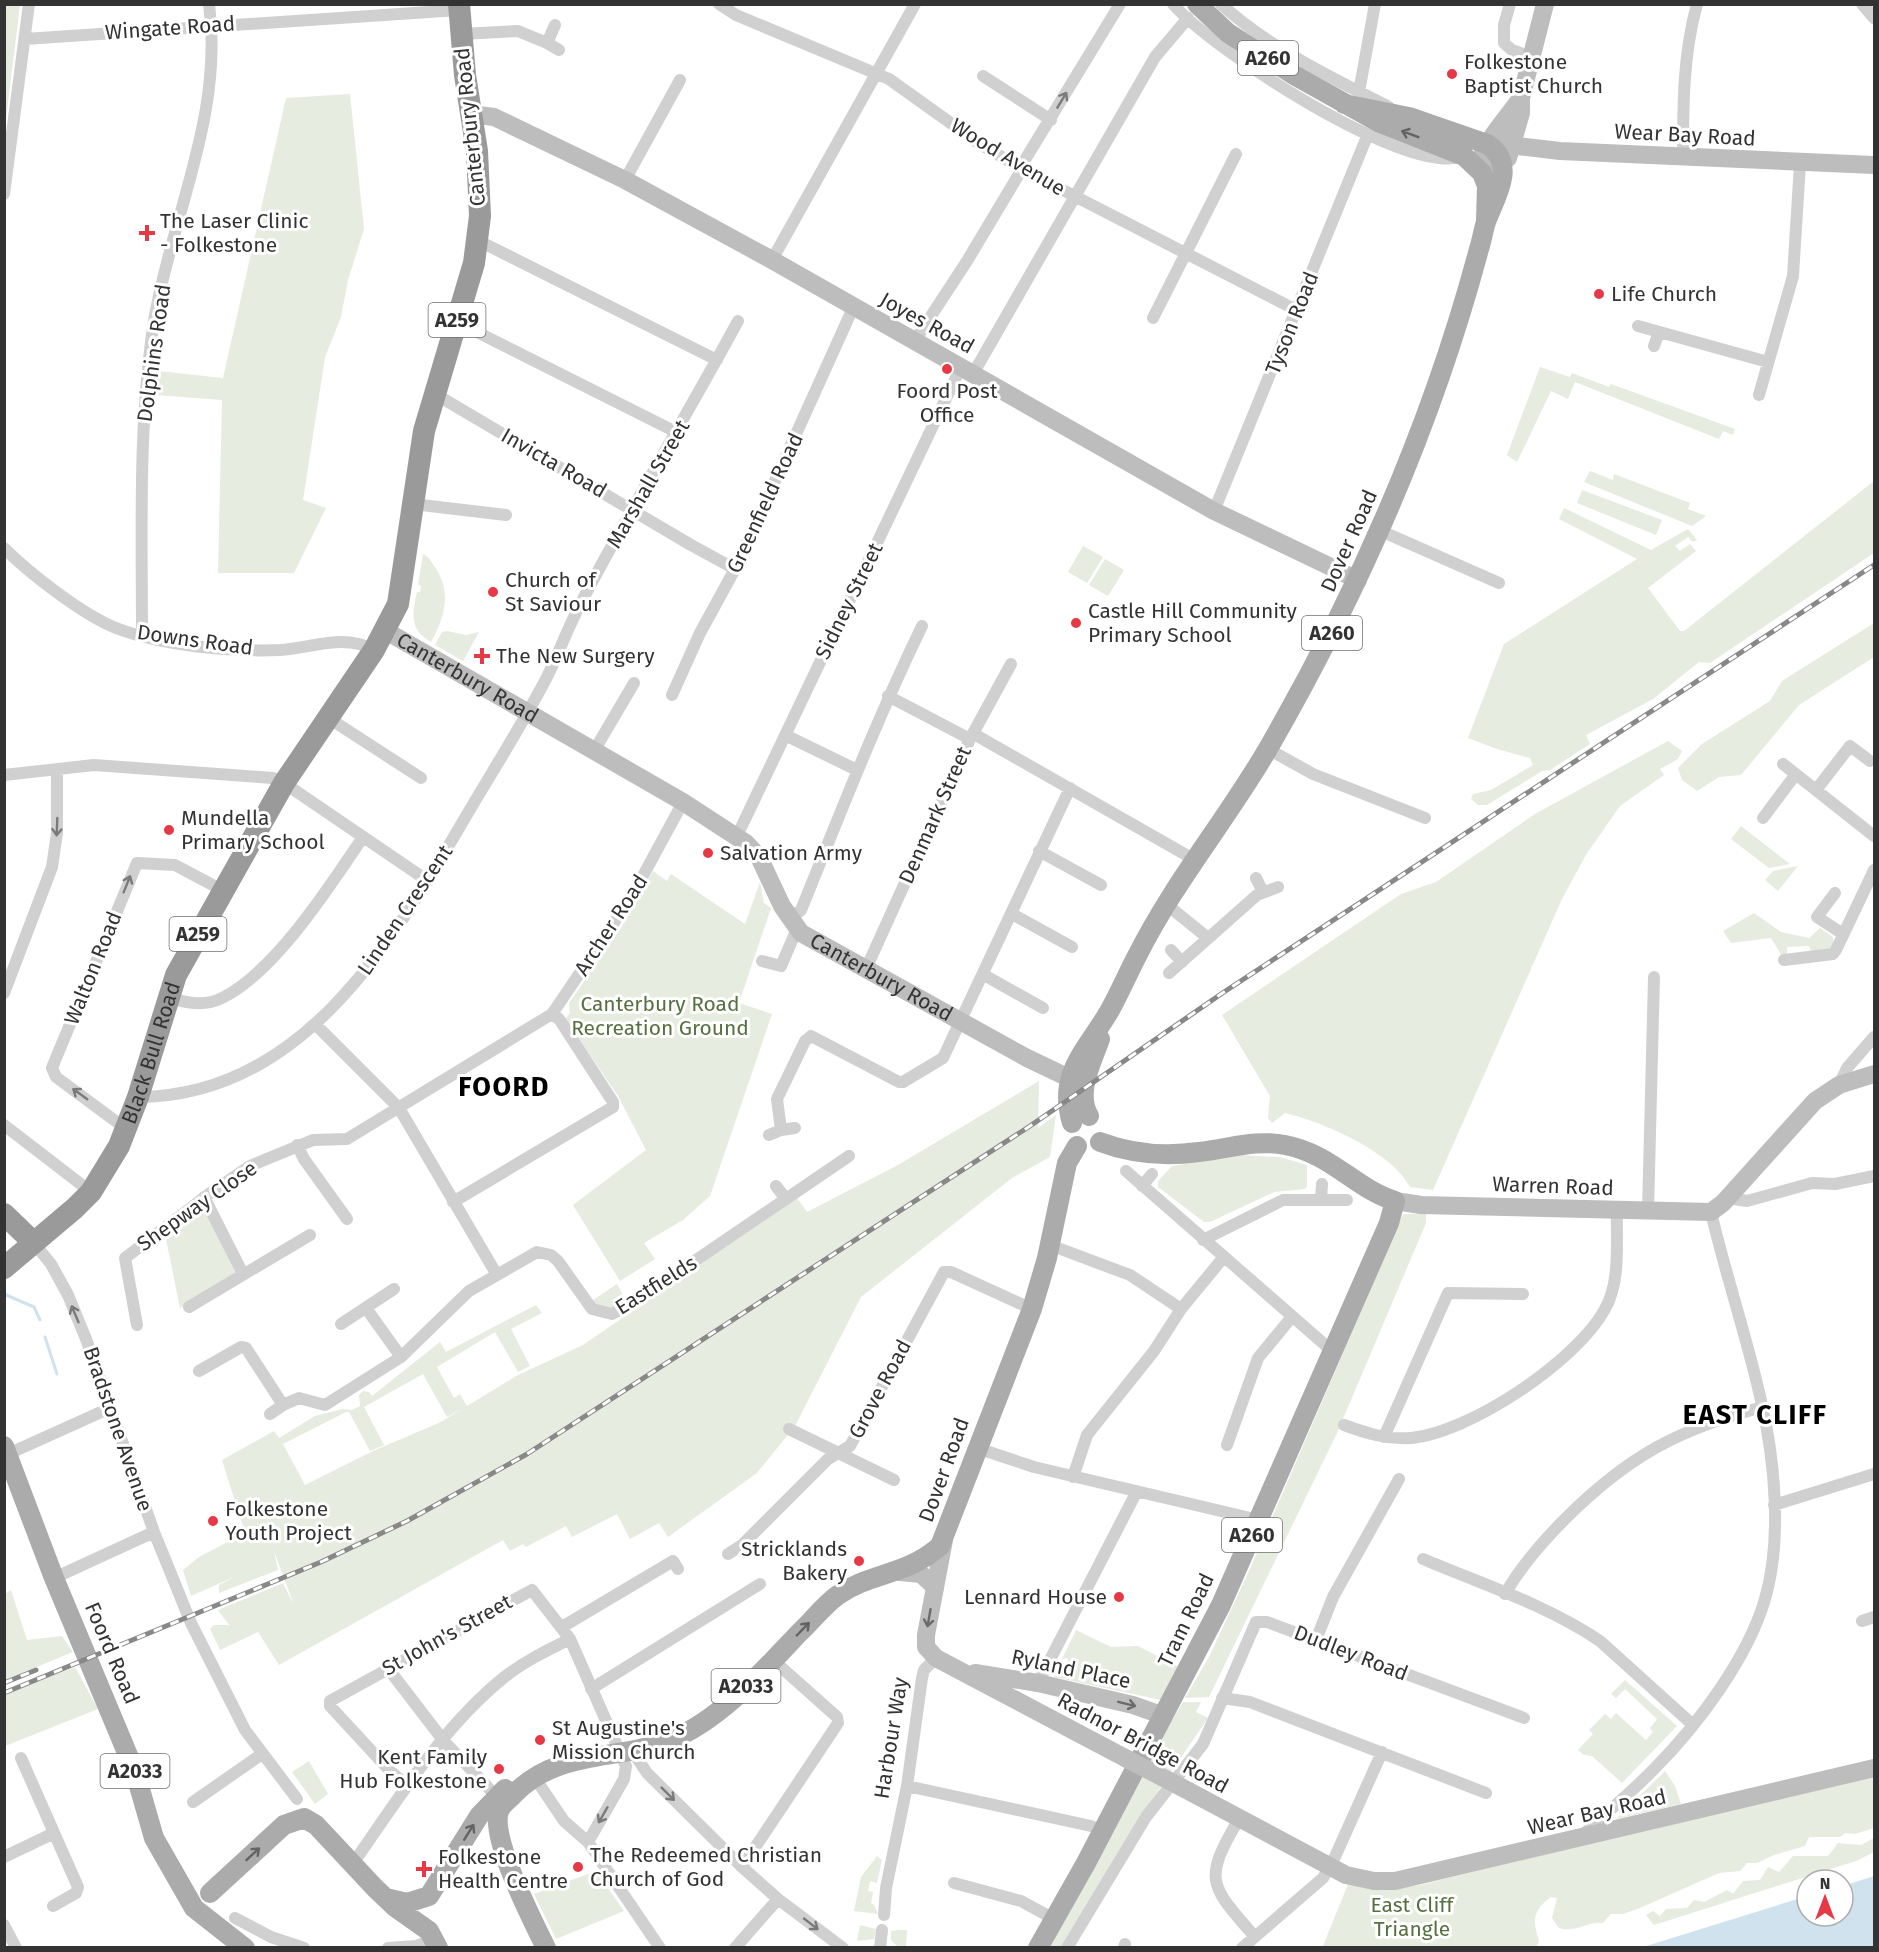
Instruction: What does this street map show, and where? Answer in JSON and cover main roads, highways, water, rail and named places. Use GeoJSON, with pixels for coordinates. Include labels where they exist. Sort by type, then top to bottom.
{"type":"FeatureCollection","features":[{"type":"Feature","properties":{"kind":"highway","name":"Canterbury Road"},"geometry":{"type":"LineString","coordinates":[[386,630],[402,589],[424,431],[457,322],[477,240],[480,185],[460,33],[459,7]]}},
{"type":"Feature","properties":{"kind":"highway","name":"Black Bull Road"},"geometry":{"type":"LineString","coordinates":[[4,1268],[91,1192],[119,1146],[138,1097],[176,975],[284,783],[386,630]]}},
{"type":"Feature","properties":{"kind":"highway"},"geometry":{"type":"LineString","coordinates":[[4,1214],[33,1242]]}},
{"type":"Feature","properties":{"kind":"main road","name":"A260"},"geometry":{"type":"LineString","coordinates":[[1193,11],[1294,75],[1352,98],[1384,114],[1409,117],[1491,140],[1502,161],[1502,190],[1486,222]]}},
{"type":"Feature","properties":{"kind":"main road","name":"A260"},"geometry":{"type":"LineString","coordinates":[[1352,98],[1380,123],[1472,162],[1487,186],[1486,222]]}},
{"type":"Feature","properties":{"kind":"main road","name":"Dover Road"},"geometry":{"type":"LineString","coordinates":[[1109,1011],[1083,1094],[1084,1107],[1080,1120],[1067,1107],[1070,1078],[1166,904],[1231,809],[1268,749],[1328,642],[1381,531],[1439,384],[1460,320],[1486,222]]}},
{"type":"Feature","properties":{"kind":"main road"},"geometry":{"type":"LineString","coordinates":[[1080,1120],[1102,1126],[1100,1142],[1092,1148],[1077,1146],[1070,1138],[1080,1120]]}},
{"type":"Feature","properties":{"kind":"main road"},"geometry":{"type":"LineString","coordinates":[[1100,1142],[1139,1154],[1154,1155],[1200,1152],[1260,1143],[1283,1145],[1325,1158],[1375,1192],[1382,1212],[1383,1235]]}},
{"type":"Feature","properties":{"kind":"main road","name":"Dover Road"},"geometry":{"type":"LineString","coordinates":[[528,1782],[576,1760],[671,1740],[699,1725],[715,1714],[774,1660],[838,1595],[900,1572],[929,1556],[944,1540],[977,1448],[1032,1309],[1050,1245],[1066,1168],[1077,1146]]}},
{"type":"Feature","properties":{"kind":"main road","name":"Tram Road"},"geometry":{"type":"LineString","coordinates":[[1038,1947],[1164,1716],[1221,1605],[1259,1520],[1389,1223],[1395,1201],[1375,1192]]}},
{"type":"Feature","properties":{"kind":"main road","name":"Foord Road"},"geometry":{"type":"LineString","coordinates":[[6,1450],[54,1578],[124,1742],[154,1838],[194,1908],[245,1947]]}},
{"type":"Feature","properties":{"kind":"main road","name":"A2033"},"geometry":{"type":"LineString","coordinates":[[386,1898],[407,1903],[429,1896],[440,1883],[479,1816],[496,1796],[507,1788],[528,1782]]}},
{"type":"Feature","properties":{"kind":"main road","name":"A2033"},"geometry":{"type":"LineString","coordinates":[[528,1782],[502,1806],[498,1827],[520,1892],[546,1947]]}},
{"type":"Feature","properties":{"kind":"main road"},"geometry":{"type":"LineString","coordinates":[[213,1922],[209,1907],[210,1893],[284,1825],[304,1818],[316,1825],[352,1865],[403,1914],[421,1924],[436,1943]]}},
{"type":"Feature","properties":{"kind":"main road"},"geometry":{"type":"LineString","coordinates":[[178,1878],[199,1892],[210,1893]]}},
{"type":"Feature","properties":{"kind":"water"},"geometry":{"type":"Polygon","coordinates":[[[1874,1876],[1874,1947],[1643,1947],[1795,1900],[1795,1928],[1855,1928],[1855,1882],[1874,1876]]]}},
{"type":"Feature","properties":{"kind":"waterway"},"geometry":{"type":"LineString","coordinates":[[4,1294],[34,1307],[40,1320]]}},
{"type":"Feature","properties":{"kind":"waterway"},"geometry":{"type":"LineString","coordinates":[[45,1337],[57,1374]]}},
{"type":"Feature","properties":{"kind":"railway"},"geometry":{"type":"LineString","coordinates":[[4,1693],[321,1562],[407,1521],[527,1454],[1030,1126],[1224,992],[1874,565]]}},
{"type":"Feature","properties":{"kind":"railway"},"geometry":{"type":"LineString","coordinates":[[4,1683],[36,1670]]}},
{"type":"Feature","properties":{"kind":"place","name":"Folkestone Baptist Church"},"geometry":{"type":"Point","coordinates":[1452,74]}},
{"type":"Feature","properties":{"kind":"place","name":"The Laser Clinic - Folkestone"},"geometry":{"type":"Point","coordinates":[147,233]}},
{"type":"Feature","properties":{"kind":"place","name":"Life Church"},"geometry":{"type":"Point","coordinates":[1599,294]}},
{"type":"Feature","properties":{"kind":"place","name":"Foord Post Office"},"geometry":{"type":"Point","coordinates":[947,369]}},
{"type":"Feature","properties":{"kind":"place","name":"Church of St Saviour"},"geometry":{"type":"Point","coordinates":[493,592]}},
{"type":"Feature","properties":{"kind":"place","name":"Castle Hill Community Primary School"},"geometry":{"type":"Point","coordinates":[1076,623]}},
{"type":"Feature","properties":{"kind":"place","name":"The New Surgery"},"geometry":{"type":"Point","coordinates":[482,656]}},
{"type":"Feature","properties":{"kind":"place","name":"Mundella Primary School"},"geometry":{"type":"Point","coordinates":[169,830]}},
{"type":"Feature","properties":{"kind":"place","name":"Salvation Army"},"geometry":{"type":"Point","coordinates":[708,853]}},
{"type":"Feature","properties":{"kind":"place","name":"Folkestone Youth Project"},"geometry":{"type":"Point","coordinates":[213,1521]}},
{"type":"Feature","properties":{"kind":"place","name":"Stricklands Bakery"},"geometry":{"type":"Point","coordinates":[859,1561]}},
{"type":"Feature","properties":{"kind":"place","name":"Lennard House"},"geometry":{"type":"Point","coordinates":[1119,1597]}},
{"type":"Feature","properties":{"kind":"place","name":"St Augustine's Mission Church"},"geometry":{"type":"Point","coordinates":[540,1740]}},
{"type":"Feature","properties":{"kind":"place","name":"Kent Family Hub Folkestone"},"geometry":{"type":"Point","coordinates":[499,1769]}},
{"type":"Feature","properties":{"kind":"place","name":"The Redeemed Christian Church of God"},"geometry":{"type":"Point","coordinates":[578,1867]}},
{"type":"Feature","properties":{"kind":"place","name":"Folkestone Health Centre"},"geometry":{"type":"Point","coordinates":[424,1869]}},
{"type":"Feature","properties":{"kind":"district","name":"FOORD"},"geometry":{"type":"Point","coordinates":[504,1087]}},
{"type":"Feature","properties":{"kind":"district","name":"EAST CLIFF"},"geometry":{"type":"Point","coordinates":[1755,1415]}},
{"type":"Feature","properties":{"kind":"park label","name":"Canterbury Road Recreation Ground"},"geometry":{"type":"Point","coordinates":[660,1016]}},
{"type":"Feature","properties":{"kind":"park label","name":"East Cliff Triangle"},"geometry":{"type":"Point","coordinates":[1412,1917]}}]}
